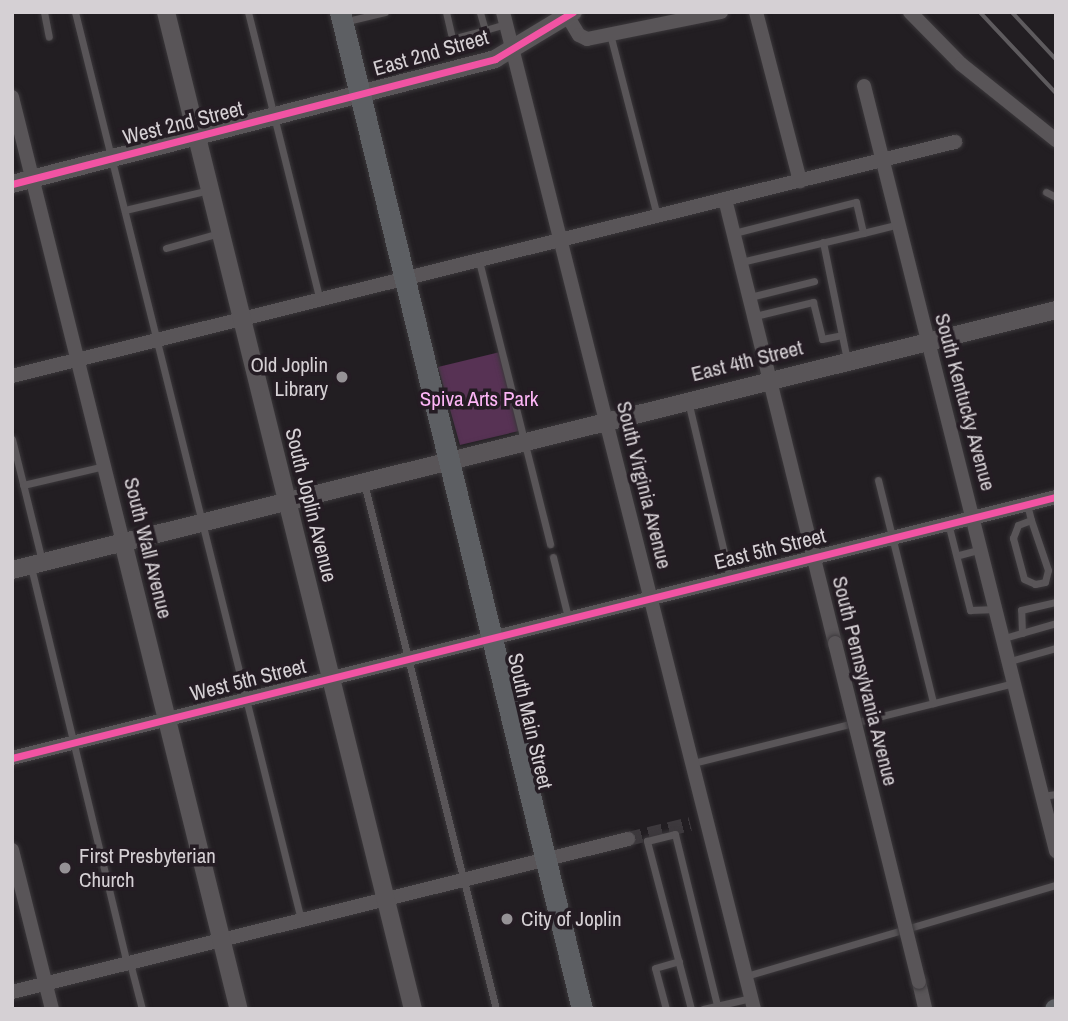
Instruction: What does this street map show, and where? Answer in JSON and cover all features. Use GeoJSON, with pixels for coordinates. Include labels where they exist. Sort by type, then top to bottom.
{"type":"FeatureCollection","features":[{"type":"Feature","properties":{"kind":"main road","name":"South Main Street"},"geometry":{"type":"LineString","coordinates":[[341,17],[408,278],[582,1009]]}},
{"type":"Feature","properties":{"kind":"street","name":"South Joplin Avenue"},"geometry":{"type":"LineString","coordinates":[[166,12],[412,1009]]}},
{"type":"Feature","properties":{"kind":"street"},"geometry":{"type":"LineString","coordinates":[[570,15],[579,35],[587,39],[722,12]]}},
{"type":"Feature","properties":{"kind":"street"},"geometry":{"type":"LineString","coordinates":[[756,12],[800,181]]}},
{"type":"Feature","properties":{"kind":"street"},"geometry":{"type":"LineString","coordinates":[[910,12],[961,64],[1056,140]]}},
{"type":"Feature","properties":{"kind":"street","name":"East 2nd Street"},"geometry":{"type":"LineString","coordinates":[[362,97],[513,52],[570,15]]}},
{"type":"Feature","properties":{"kind":"street","name":"South Virginia Avenue"},"geometry":{"type":"LineString","coordinates":[[505,18],[753,1003]]}},
{"type":"Feature","properties":{"kind":"street","name":"South Kentucky Avenue"},"geometry":{"type":"LineString","coordinates":[[864,86],[1010,661],[1049,795],[1056,850]]}},
{"type":"Feature","properties":{"kind":"street","name":"South Wall Avenue"},"geometry":{"type":"LineString","coordinates":[[12,97],[239,1009]]}},
{"type":"Feature","properties":{"kind":"street","name":"West 2nd Street"},"geometry":{"type":"LineString","coordinates":[[12,184],[362,97]]}},
{"type":"Feature","properties":{"kind":"street"},"geometry":{"type":"LineString","coordinates":[[12,376],[955,142]]}},
{"type":"Feature","properties":{"kind":"street","name":"South Pennsylvania Avenue"},"geometry":{"type":"LineString","coordinates":[[725,199],[925,1009]]}},
{"type":"Feature","properties":{"kind":"street","name":"East 4th Street"},"geometry":{"type":"LineString","coordinates":[[12,569],[1056,310]]}},
{"type":"Feature","properties":{"kind":"street","name":"East 5th Street"},"geometry":{"type":"LineString","coordinates":[[492,636],[948,523],[1055,500]]}},
{"type":"Feature","properties":{"kind":"street","name":"West 5th Street"},"geometry":{"type":"LineString","coordinates":[[12,758],[492,636]]}},
{"type":"Feature","properties":{"kind":"street"},"geometry":{"type":"LineString","coordinates":[[690,824],[706,819]]}},
{"type":"Feature","properties":{"kind":"street"},"geometry":{"type":"LineString","coordinates":[[12,992],[628,839]]}},
{"type":"Feature","properties":{"kind":"street"},"geometry":{"type":"LineString","coordinates":[[12,850],[52,1009]]}},
{"type":"Feature","properties":{"kind":"lane"},"geometry":{"type":"LineString","coordinates":[[44,12],[49,37]]}},
{"type":"Feature","properties":{"kind":"lane"},"geometry":{"type":"LineString","coordinates":[[75,12],[301,921]]}},
{"type":"Feature","properties":{"kind":"lane"},"geometry":{"type":"LineString","coordinates":[[248,12],[320,301]]}},
{"type":"Feature","properties":{"kind":"lane"},"geometry":{"type":"LineString","coordinates":[[341,17],[386,12]]}},
{"type":"Feature","properties":{"kind":"lane"},"geometry":{"type":"LineString","coordinates":[[446,12],[452,38],[485,30],[505,18]]}},
{"type":"Feature","properties":{"kind":"lane"},"geometry":{"type":"LineString","coordinates":[[480,12],[485,30]]}},
{"type":"Feature","properties":{"kind":"lane"},"geometry":{"type":"LineString","coordinates":[[610,33],[657,216]]}},
{"type":"Feature","properties":{"kind":"lane"},"geometry":{"type":"LineString","coordinates":[[125,210],[209,190]]}},
{"type":"Feature","properties":{"kind":"lane"},"geometry":{"type":"LineString","coordinates":[[1046,192],[1056,197]]}},
{"type":"Feature","properties":{"kind":"lane"},"geometry":{"type":"LineString","coordinates":[[734,233],[856,202],[863,233]]}},
{"type":"Feature","properties":{"kind":"lane"},"geometry":{"type":"LineString","coordinates":[[741,262],[898,224]]}},
{"type":"Feature","properties":{"kind":"lane"},"geometry":{"type":"LineString","coordinates":[[166,248],[220,233]]}},
{"type":"Feature","properties":{"kind":"lane"},"geometry":{"type":"LineString","coordinates":[[823,243],[847,360]]}},
{"type":"Feature","properties":{"kind":"lane"},"geometry":{"type":"LineString","coordinates":[[479,261],[550,544]]}},
{"type":"Feature","properties":{"kind":"lane"},"geometry":{"type":"LineString","coordinates":[[750,297],[814,281]]}},
{"type":"Feature","properties":{"kind":"lane"},"geometry":{"type":"LineString","coordinates":[[755,316],[813,302],[822,339],[842,335]]}},
{"type":"Feature","properties":{"kind":"lane"},"geometry":{"type":"LineString","coordinates":[[688,400],[730,577]]}},
{"type":"Feature","properties":{"kind":"lane"},"geometry":{"type":"LineString","coordinates":[[12,439],[72,743],[142,1009]]}},
{"type":"Feature","properties":{"kind":"lane"},"geometry":{"type":"LineString","coordinates":[[23,485],[104,466]]}},
{"type":"Feature","properties":{"kind":"lane"},"geometry":{"type":"LineString","coordinates":[[878,481],[933,703]]}},
{"type":"Feature","properties":{"kind":"lane"},"geometry":{"type":"LineString","coordinates":[[364,482],[496,1009]]}},
{"type":"Feature","properties":{"kind":"lane"},"geometry":{"type":"LineString","coordinates":[[1027,504],[1048,570],[1045,582],[1035,584],[1024,579],[1013,538],[1018,525],[1031,520]]}},
{"type":"Feature","properties":{"kind":"lane"},"geometry":{"type":"LineString","coordinates":[[948,523],[959,555],[970,610],[997,609]]}},
{"type":"Feature","properties":{"kind":"lane"},"geometry":{"type":"LineString","coordinates":[[959,555],[983,549]]}},
{"type":"Feature","properties":{"kind":"lane"},"geometry":{"type":"LineString","coordinates":[[553,557],[568,617]]}},
{"type":"Feature","properties":{"kind":"lane"},"geometry":{"type":"LineString","coordinates":[[1022,633],[1021,610],[1056,602]]}},
{"type":"Feature","properties":{"kind":"lane"},"geometry":{"type":"LineString","coordinates":[[1004,638],[1056,623]]}},
{"type":"Feature","properties":{"kind":"lane"},"geometry":{"type":"LineString","coordinates":[[1010,661],[1056,649]]}},
{"type":"Feature","properties":{"kind":"lane"},"geometry":{"type":"LineString","coordinates":[[692,763],[1016,683]]}},
{"type":"Feature","properties":{"kind":"lane"},"geometry":{"type":"LineString","coordinates":[[691,1009],[646,841],[675,834],[718,1007]]}},
{"type":"Feature","properties":{"kind":"lane"},"geometry":{"type":"LineString","coordinates":[[746,976],[1056,885]]}},
{"type":"Feature","properties":{"kind":"lane"},"geometry":{"type":"LineString","coordinates":[[664,1008],[656,968],[679,961]]}},
{"type":"Feature","properties":{"kind":"lane"},"geometry":{"type":"LineString","coordinates":[[704,1009],[753,1003]]}},
{"type":"Feature","properties":{"kind":"green space","name":"Spiva Arts Park"},"geometry":{"type":"Polygon","coordinates":[[[500,352],[519,431],[460,445],[438,367],[500,352]]]}},
{"type":"Feature","properties":{"kind":"tunnel"},"geometry":{"type":"LineString","coordinates":[[628,839],[690,824]]}},
{"type":"Feature","properties":{"kind":"railway"},"geometry":{"type":"LineString","coordinates":[[980,12],[1056,93]]}},
{"type":"Feature","properties":{"kind":"railway"},"geometry":{"type":"LineString","coordinates":[[1012,12],[1056,59]]}},
{"type":"Feature","properties":{"kind":"cycle path"},"geometry":{"type":"LineString","coordinates":[[12,184],[495,59],[573,12]]}},
{"type":"Feature","properties":{"kind":"cycle path"},"geometry":{"type":"LineString","coordinates":[[12,758],[1056,497]]}},
{"type":"Feature","properties":{"kind":"place","name":"Old Joplin Library"},"geometry":{"type":"Point","coordinates":[342,377]}},
{"type":"Feature","properties":{"kind":"place","name":"First Presbyterian Church"},"geometry":{"type":"Point","coordinates":[65,868]}},
{"type":"Feature","properties":{"kind":"place","name":"City of Joplin"},"geometry":{"type":"Point","coordinates":[507,919]}}]}
